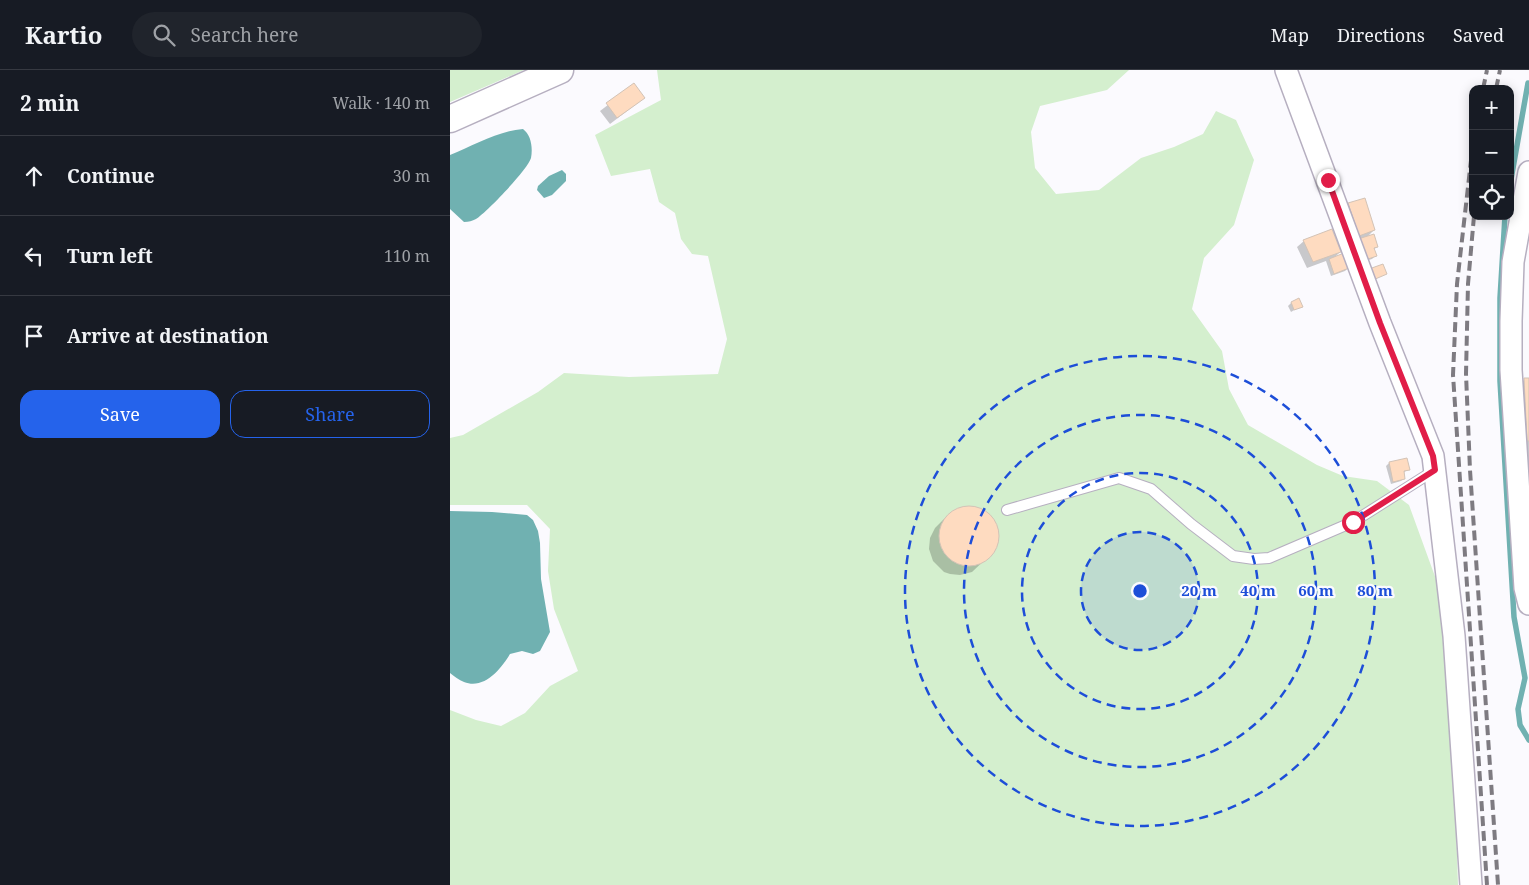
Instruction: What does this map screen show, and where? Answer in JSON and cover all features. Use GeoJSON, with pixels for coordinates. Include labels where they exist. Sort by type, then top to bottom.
{"type":"FeatureCollection","features":[{"type":"Feature","properties":{"kind":"street"},"geometry":{"type":"LineString","coordinates":[[450,119],[560,70]]}},
{"type":"Feature","properties":{"kind":"street"},"geometry":{"type":"LineString","coordinates":[[1286,70],[1380,323],[1433,456],[1454,636],[1472,885]]}},
{"type":"Feature","properties":{"kind":"street"},"geometry":{"type":"LineString","coordinates":[[1529,172],[1513,262],[1511,321],[1512,370],[1525,588],[1529,604]]}},
{"type":"Feature","properties":{"kind":"lane"},"geometry":{"type":"LineString","coordinates":[[1007,510],[1119,478],[1150,489],[1233,556],[1254,559],[1269,558],[1353,522],[1435,470]]}},
{"type":"Feature","properties":{"kind":"green space"},"geometry":{"type":"Polygon","coordinates":[[[450,70],[524,70],[450,102],[450,70]]]}},
{"type":"Feature","properties":{"kind":"green space"},"geometry":{"type":"Polygon","coordinates":[[[657,70],[1129,70],[1107,90],[1040,106],[1031,132],[1035,168],[1056,194],[1099,190],[1141,158],[1174,147],[1203,134],[1216,111],[1236,120],[1254,160],[1234,225],[1204,258],[1192,309],[1222,351],[1229,389],[1248,425],[1317,465],[1343,476],[1377,481],[1409,505],[1441,593],[1458,885],[450,885],[450,710],[476,720],[501,726],[525,713],[550,686],[578,671],[554,609],[548,571],[550,529],[527,505],[450,505],[450,438],[463,435],[538,392],[564,373],[629,377],[718,374],[727,339],[708,256],[692,254],[681,239],[675,213],[659,202],[650,169],[611,176],[595,135],[661,100],[657,70]]]}},
{"type":"Feature","properties":{"kind":"water"},"geometry":{"type":"Polygon","coordinates":[[[523,129],[530,138],[532,150],[531,158],[523,171],[481,215],[469,222],[464,222],[450,209],[450,155],[495,136],[523,129]]]}},
{"type":"Feature","properties":{"kind":"water"},"geometry":{"type":"Polygon","coordinates":[[[562,170],[566,174],[566,181],[552,195],[544,198],[537,190],[538,186],[549,176],[562,170]]]}},
{"type":"Feature","properties":{"kind":"water"},"geometry":{"type":"Polygon","coordinates":[[[450,511],[527,515],[533,520],[538,531],[540,543],[541,579],[550,632],[540,651],[533,654],[522,651],[510,654],[491,677],[485,681],[471,684],[458,679],[450,673],[450,511]]]}},
{"type":"Feature","properties":{"kind":"building"},"geometry":{"type":"Polygon","coordinates":[[[634,83],[645,98],[617,118],[606,103],[634,83]]]}},
{"type":"Feature","properties":{"kind":"building"},"geometry":{"type":"Polygon","coordinates":[[[1365,198],[1375,230],[1359,236],[1348,203],[1365,198]]]}},
{"type":"Feature","properties":{"kind":"building"},"geometry":{"type":"Polygon","coordinates":[[[1332,229],[1341,252],[1313,262],[1303,240],[1332,229]]]}},
{"type":"Feature","properties":{"kind":"building"},"geometry":{"type":"Polygon","coordinates":[[[1374,234],[1378,247],[1374,248],[1377,256],[1365,260],[1358,239],[1374,234]]]}},
{"type":"Feature","properties":{"kind":"building"},"geometry":{"type":"Polygon","coordinates":[[[1344,253],[1349,268],[1334,274],[1329,259],[1344,253]]]}},
{"type":"Feature","properties":{"kind":"building"},"geometry":{"type":"Polygon","coordinates":[[[1383,264],[1387,274],[1373,280],[1369,269],[1383,264]]]}},
{"type":"Feature","properties":{"kind":"building"},"geometry":{"type":"Polygon","coordinates":[[[1299,298],[1303,307],[1294,310],[1291,302],[1299,298]]]}},
{"type":"Feature","properties":{"kind":"building"},"geometry":{"type":"Polygon","coordinates":[[[1524,378],[1529,378],[1529,441],[1527,441],[1524,378]]]}},
{"type":"Feature","properties":{"kind":"building"},"geometry":{"type":"Polygon","coordinates":[[[1407,458],[1410,470],[1404,471],[1405,479],[1393,482],[1389,462],[1407,458]]]}},
{"type":"Feature","properties":{"kind":"building"},"geometry":{"type":"Polygon","coordinates":[[[969,506],[986,511],[994,519],[999,536],[994,553],[986,561],[969,566],[952,561],[944,553],[939,536],[944,519],[952,511],[969,506]]]}},
{"type":"Feature","properties":{"kind":"waterway"},"geometry":{"type":"LineString","coordinates":[[1512,175],[1528,83]]}},
{"type":"Feature","properties":{"kind":"waterway"},"geometry":{"type":"LineString","coordinates":[[1505,220],[1500,298],[1500,381],[1514,617],[1525,678],[1518,709],[1520,725],[1529,740]]}},
{"type":"Feature","properties":{"kind":"railway"},"geometry":{"type":"LineString","coordinates":[[1484,85],[1487,70]]}},
{"type":"Feature","properties":{"kind":"railway"},"geometry":{"type":"LineString","coordinates":[[1497,85],[1500,70]]}},
{"type":"Feature","properties":{"kind":"railway"},"geometry":{"type":"LineString","coordinates":[[1469,175],[1457,284],[1453,375],[1487,885]]}},
{"type":"Feature","properties":{"kind":"railway"},"geometry":{"type":"LineString","coordinates":[[1474,220],[1468,284],[1466,374],[1470,470],[1498,885]]}},
{"type":"Feature","properties":{"kind":"route"},"geometry":{"type":"LineString","coordinates":[[1328,180],[1380,323],[1433,456],[1435,470],[1353,522]]}}]}
